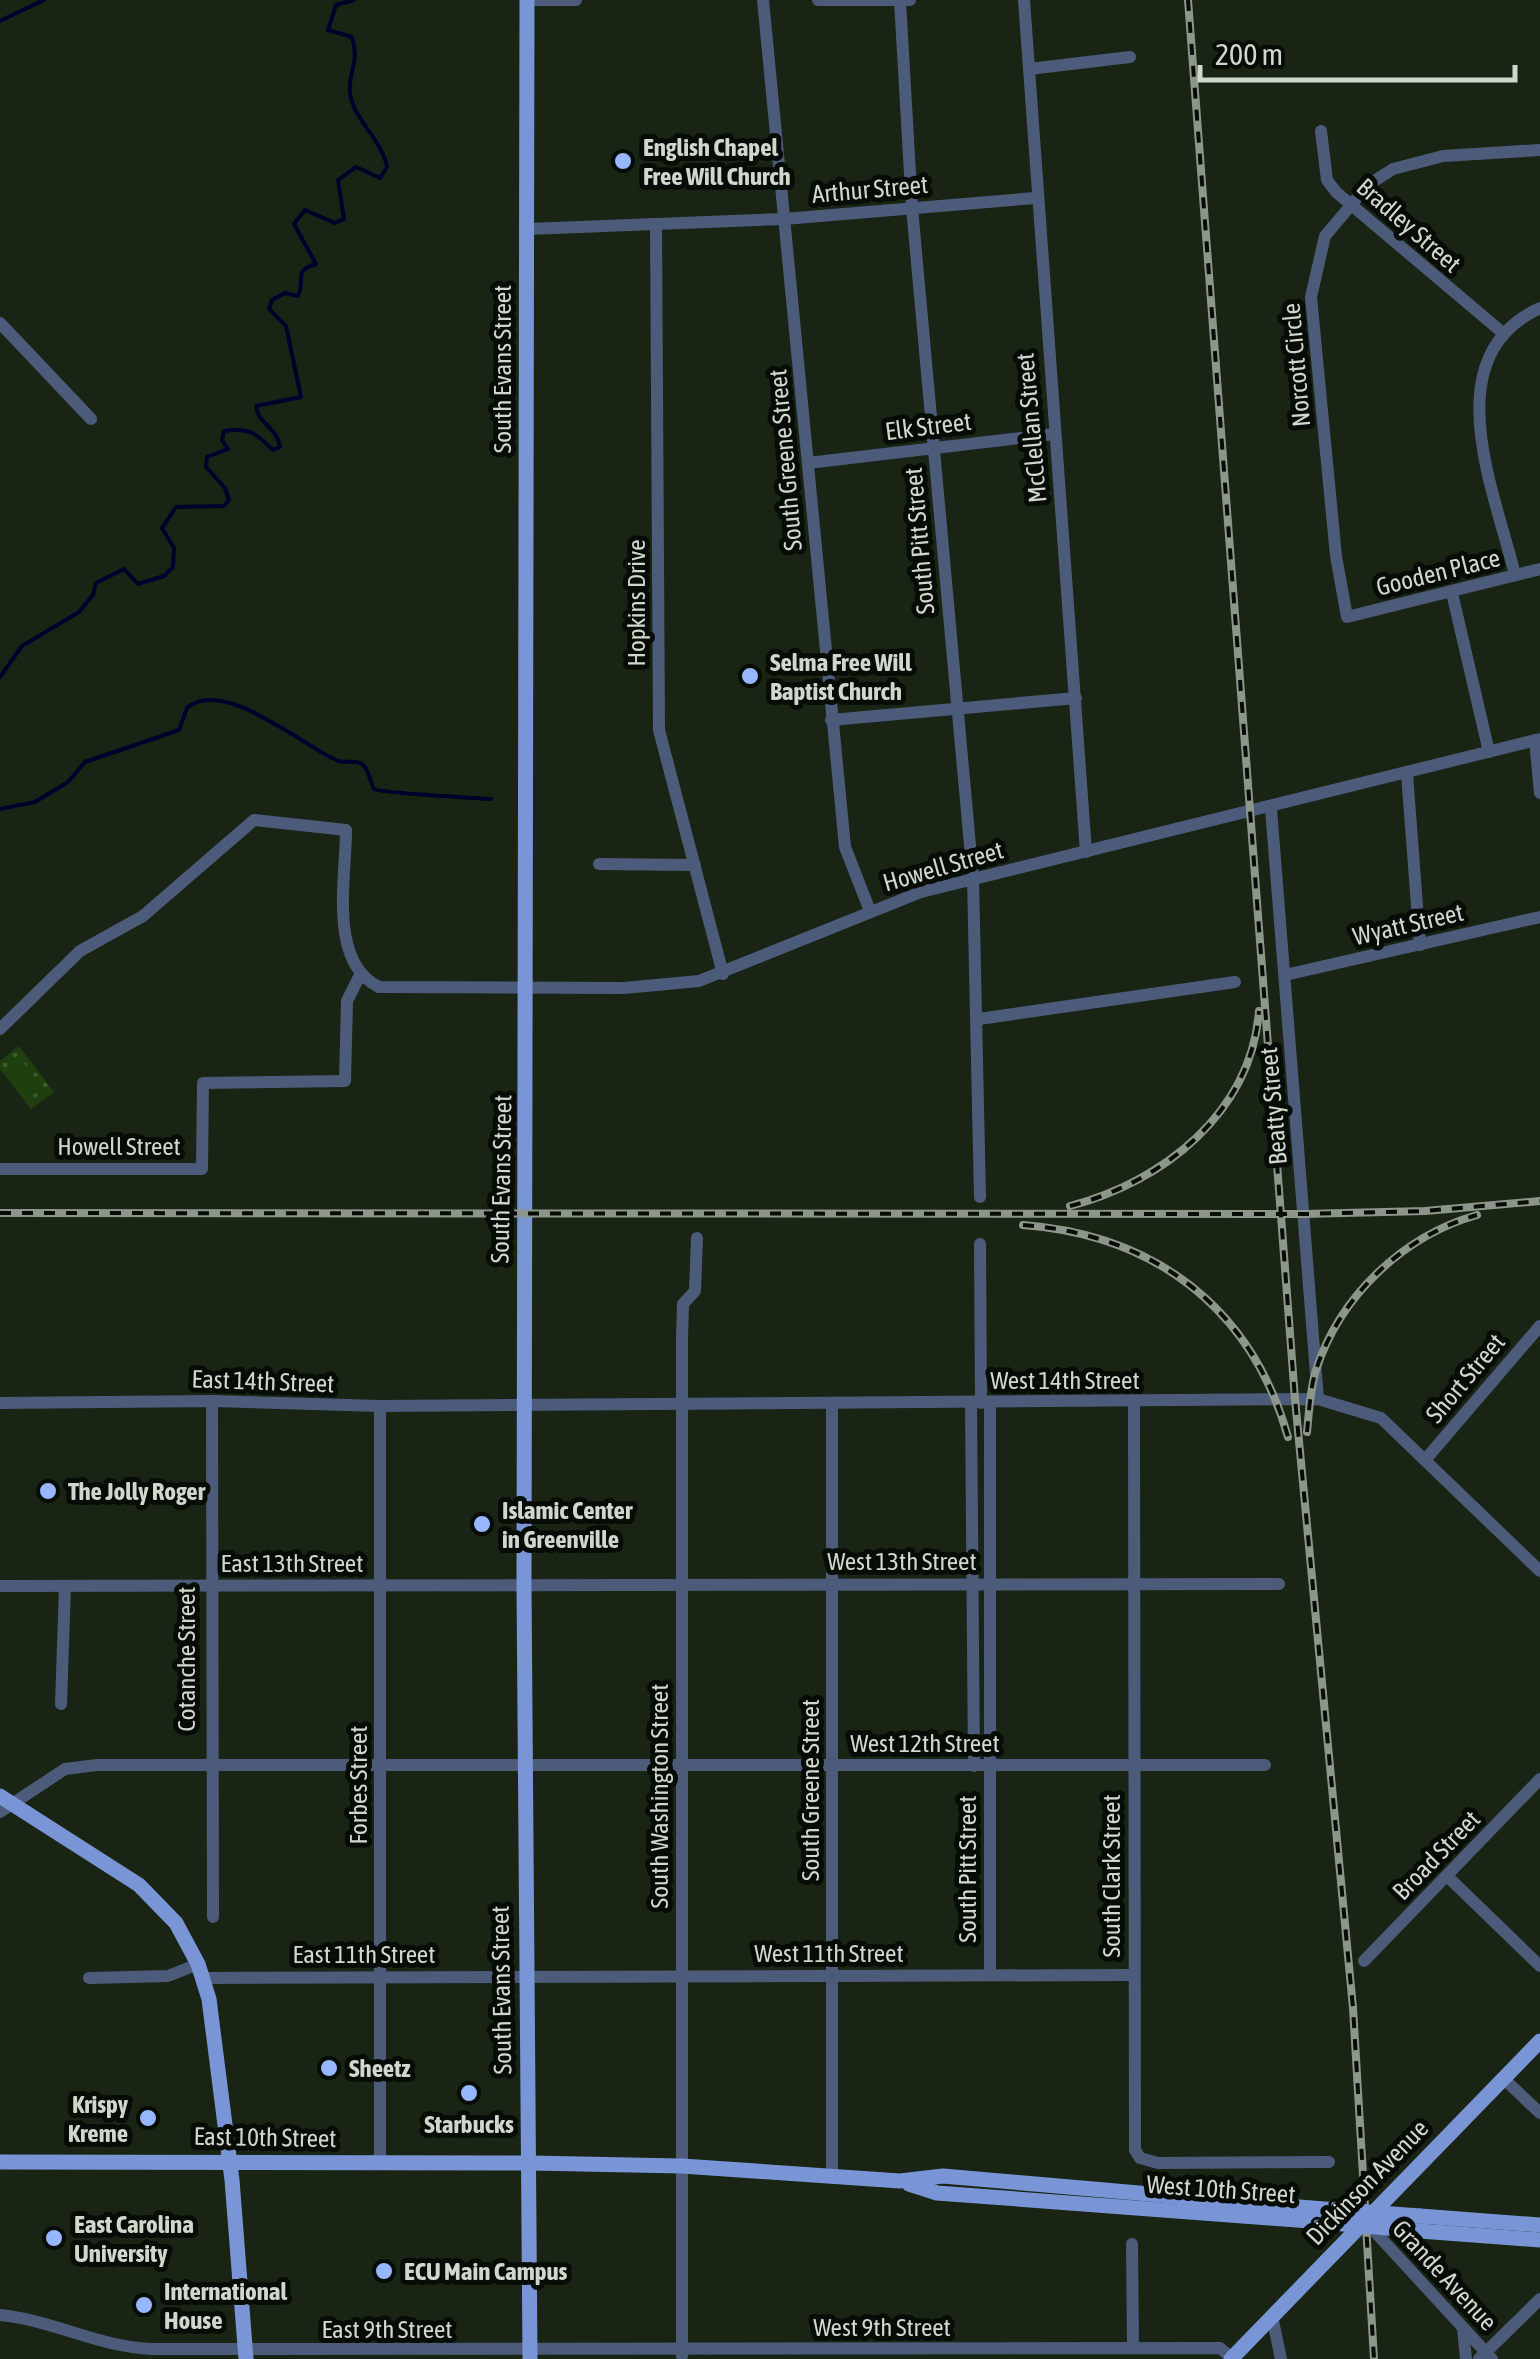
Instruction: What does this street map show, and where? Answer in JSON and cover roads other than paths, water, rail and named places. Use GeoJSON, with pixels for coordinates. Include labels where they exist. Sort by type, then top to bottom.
{"type":"FeatureCollection","features":[{"type":"Feature","properties":{"kind":"main road","name":"South Evans Street"},"geometry":{"type":"LineString","coordinates":[[527,0],[524,1976],[530,2163],[529,2355]]}},
{"type":"Feature","properties":{"kind":"main road"},"geometry":{"type":"LineString","coordinates":[[4,1804],[139,1886],[176,1923],[201,1971],[228,2161],[246,2355]]}},
{"type":"Feature","properties":{"kind":"main road","name":"Dickinson Avenue"},"geometry":{"type":"LineString","coordinates":[[1232,2358],[1540,2041]]}},
{"type":"Feature","properties":{"kind":"main road","name":"East 10th Street"},"geometry":{"type":"LineString","coordinates":[[0,2162],[530,2163]]}},
{"type":"Feature","properties":{"kind":"main road","name":"West 10th Street"},"geometry":{"type":"LineString","coordinates":[[530,2163],[682,2166],[900,2181],[943,2176],[1420,2224],[1540,2240]]}},
{"type":"Feature","properties":{"kind":"main road","name":"West 10th Street"},"geometry":{"type":"LineString","coordinates":[[1420,2224],[1540,2225]]}},
{"type":"Feature","properties":{"kind":"street"},"geometry":{"type":"LineString","coordinates":[[527,0],[576,0]]}},
{"type":"Feature","properties":{"kind":"street","name":"South Greene Street"},"geometry":{"type":"LineString","coordinates":[[763,0],[845,846],[870,910]]}},
{"type":"Feature","properties":{"kind":"street"},"geometry":{"type":"LineString","coordinates":[[818,0],[910,0]]}},
{"type":"Feature","properties":{"kind":"street","name":"McClellan Street"},"geometry":{"type":"LineString","coordinates":[[1024,0],[1035,198],[1086,852]]}},
{"type":"Feature","properties":{"kind":"street","name":"South Pitt Street"},"geometry":{"type":"LineString","coordinates":[[900,1],[912,208],[973,878],[980,1197]]}},
{"type":"Feature","properties":{"kind":"street"},"geometry":{"type":"LineString","coordinates":[[1029,69],[1130,56]]}},
{"type":"Feature","properties":{"kind":"street","name":"Bradley Street"},"geometry":{"type":"LineString","coordinates":[[1320,131],[1326,180],[1349,204],[1502,333]]}},
{"type":"Feature","properties":{"kind":"street","name":"Norcott Circle"},"geometry":{"type":"LineString","coordinates":[[1348,617],[1336,556],[1311,297],[1325,236],[1368,185],[1410,163],[1540,150]]}},
{"type":"Feature","properties":{"kind":"street","name":"Arthur Street"},"geometry":{"type":"LineString","coordinates":[[528,229],[784,219],[1035,198]]}},
{"type":"Feature","properties":{"kind":"street","name":"Hopkins Drive"},"geometry":{"type":"LineString","coordinates":[[656,224],[659,730],[723,974]]}},
{"type":"Feature","properties":{"kind":"street"},"geometry":{"type":"LineString","coordinates":[[1515,575],[1478,419],[1478,388],[1487,359],[1502,333],[1540,308]]}},
{"type":"Feature","properties":{"kind":"street"},"geometry":{"type":"LineString","coordinates":[[0,323],[90,419]]}},
{"type":"Feature","properties":{"kind":"street","name":"Elk Street"},"geometry":{"type":"LineString","coordinates":[[808,463],[1054,434]]}},
{"type":"Feature","properties":{"kind":"street","name":"Gooden Place"},"geometry":{"type":"LineString","coordinates":[[1348,617],[1540,569]]}},
{"type":"Feature","properties":{"kind":"street"},"geometry":{"type":"LineString","coordinates":[[1452,593],[1489,752]]}},
{"type":"Feature","properties":{"kind":"street"},"geometry":{"type":"LineString","coordinates":[[831,720],[1076,698]]}},
{"type":"Feature","properties":{"kind":"street"},"geometry":{"type":"LineString","coordinates":[[1538,740],[1540,793]]}},
{"type":"Feature","properties":{"kind":"street","name":"Howell Street"},"geometry":{"type":"LineString","coordinates":[[0,1169],[202,1168],[203,1083],[346,1081],[347,1001],[359,978],[379,987],[664,986],[723,974],[870,910],[973,878],[1271,809],[1538,740]]}},
{"type":"Feature","properties":{"kind":"street"},"geometry":{"type":"LineString","coordinates":[[1406,774],[1420,945]]}},
{"type":"Feature","properties":{"kind":"street","name":"Beatty Street"},"geometry":{"type":"LineString","coordinates":[[1271,809],[1318,1399]]}},
{"type":"Feature","properties":{"kind":"street"},"geometry":{"type":"LineString","coordinates":[[0,1029],[80,951],[143,916],[254,820],[346,830],[346,952],[359,978]]}},
{"type":"Feature","properties":{"kind":"street"},"geometry":{"type":"LineString","coordinates":[[599,864],[694,865]]}},
{"type":"Feature","properties":{"kind":"street","name":"Wyatt Street"},"geometry":{"type":"LineString","coordinates":[[1285,975],[1540,918]]}},
{"type":"Feature","properties":{"kind":"street"},"geometry":{"type":"LineString","coordinates":[[978,1019],[1235,982]]}},
{"type":"Feature","properties":{"kind":"street","name":"South Washington Street"},"geometry":{"type":"LineString","coordinates":[[682,2355],[683,1304],[696,1291],[697,1238]]}},
{"type":"Feature","properties":{"kind":"street","name":"South Pitt Street"},"geometry":{"type":"LineString","coordinates":[[980,1244],[981,1403],[990,1584],[990,1975]]}},
{"type":"Feature","properties":{"kind":"street","name":"Short Street"},"geometry":{"type":"LineString","coordinates":[[1425,1460],[1540,1326]]}},
{"type":"Feature","properties":{"kind":"street","name":"West 14th Street"},"geometry":{"type":"LineString","coordinates":[[525,1404],[1318,1399],[1381,1418],[1540,1570]]}},
{"type":"Feature","properties":{"kind":"street","name":"Cotanche Street"},"geometry":{"type":"LineString","coordinates":[[212,1401],[213,1917]]}},
{"type":"Feature","properties":{"kind":"street","name":"South Clark Street"},"geometry":{"type":"LineString","coordinates":[[1134,1402],[1134,2144],[1140,2158],[1158,2163],[1329,2162]]}},
{"type":"Feature","properties":{"kind":"street","name":"East 14th Street"},"geometry":{"type":"LineString","coordinates":[[0,1403],[525,1404]]}},
{"type":"Feature","properties":{"kind":"street","name":"South Greene Street"},"geometry":{"type":"LineString","coordinates":[[832,1403],[832,2176]]}},
{"type":"Feature","properties":{"kind":"street","name":"South Pitt Street"},"geometry":{"type":"LineString","coordinates":[[974,1766],[972,1584],[981,1403]]}},
{"type":"Feature","properties":{"kind":"street","name":"Forbes Street"},"geometry":{"type":"LineString","coordinates":[[380,1406],[380,2163]]}},
{"type":"Feature","properties":{"kind":"street","name":"West 13th Street"},"geometry":{"type":"LineString","coordinates":[[524,1585],[1279,1584]]}},
{"type":"Feature","properties":{"kind":"street","name":"East 13th Street"},"geometry":{"type":"LineString","coordinates":[[0,1586],[524,1585]]}},
{"type":"Feature","properties":{"kind":"street"},"geometry":{"type":"LineString","coordinates":[[61,1704],[64,1586]]}},
{"type":"Feature","properties":{"kind":"street","name":"West 12th Street"},"geometry":{"type":"LineString","coordinates":[[4,1804],[65,1769],[1265,1765]]}},
{"type":"Feature","properties":{"kind":"street","name":"Broad Street"},"geometry":{"type":"LineString","coordinates":[[1364,1962],[1540,1778]]}},
{"type":"Feature","properties":{"kind":"street"},"geometry":{"type":"LineString","coordinates":[[1448,1878],[1540,1966]]}},
{"type":"Feature","properties":{"kind":"street","name":"East 11th Street"},"geometry":{"type":"LineString","coordinates":[[89,1978],[201,1971],[524,1976]]}},
{"type":"Feature","properties":{"kind":"street","name":"West 11th Street"},"geometry":{"type":"LineString","coordinates":[[524,1976],[1134,1975]]}},
{"type":"Feature","properties":{"kind":"street"},"geometry":{"type":"LineString","coordinates":[[1504,2078],[1540,2113]]}},
{"type":"Feature","properties":{"kind":"street","name":"Grande Avenue"},"geometry":{"type":"LineString","coordinates":[[1365,2220],[1486,2357]]}},
{"type":"Feature","properties":{"kind":"street"},"geometry":{"type":"LineString","coordinates":[[1132,2244],[1134,2348]]}},
{"type":"Feature","properties":{"kind":"street"},"geometry":{"type":"LineString","coordinates":[[1486,2357],[1540,2299]]}},
{"type":"Feature","properties":{"kind":"street","name":"East 9th Street"},"geometry":{"type":"LineString","coordinates":[[0,2315],[42,2322],[128,2348],[246,2355],[529,2355]]}},
{"type":"Feature","properties":{"kind":"street"},"geometry":{"type":"LineString","coordinates":[[1272,2316],[1282,2359]]}},
{"type":"Feature","properties":{"kind":"street"},"geometry":{"type":"LineString","coordinates":[[1463,2329],[1466,2359]]}},
{"type":"Feature","properties":{"kind":"street","name":"West 9th Street"},"geometry":{"type":"LineString","coordinates":[[529,2355],[1220,2348],[1232,2358]]}},
{"type":"Feature","properties":{"kind":"waterway"},"geometry":{"type":"LineString","coordinates":[[0,21],[44,0]]}},
{"type":"Feature","properties":{"kind":"waterway"},"geometry":{"type":"LineString","coordinates":[[0,677],[22,646],[79,612],[93,595],[96,583],[124,569],[138,584],[164,576],[173,567],[174,548],[162,528],[176,507],[224,506],[229,500],[225,488],[206,467],[207,457],[228,449],[222,440],[224,431],[246,431],[257,435],[273,450],[280,447],[256,406],[301,397],[286,326],[269,309],[272,300],[285,293],[298,296],[302,273],[316,264],[294,224],[305,210],[335,223],[344,219],[338,180],[356,167],[380,178],[387,167],[350,93],[355,53],[352,37],[328,30],[336,5],[354,0]]}},
{"type":"Feature","properties":{"kind":"waterway"},"geometry":{"type":"LineString","coordinates":[[0,809],[35,802],[68,782],[85,762],[179,730],[187,708],[202,701],[241,707],[336,760],[362,764],[374,789],[491,799]]}},
{"type":"Feature","properties":{"kind":"railway"},"geometry":{"type":"LineString","coordinates":[[1188,0],[1295,1399],[1353,2008],[1374,2359]]}},
{"type":"Feature","properties":{"kind":"railway"},"geometry":{"type":"LineString","coordinates":[[1070,1206],[1138,1180],[1196,1138],[1239,1081],[1252,1048],[1259,1011]]}},
{"type":"Feature","properties":{"kind":"railway"},"geometry":{"type":"LineString","coordinates":[[0,1213],[1304,1214],[1425,1211],[1540,1201]]}},
{"type":"Feature","properties":{"kind":"railway"},"geometry":{"type":"LineString","coordinates":[[1307,1432],[1316,1370],[1327,1343],[1358,1294],[1400,1254],[1424,1238],[1477,1215]]}},
{"type":"Feature","properties":{"kind":"railway"},"geometry":{"type":"LineString","coordinates":[[1023,1225],[1115,1244],[1156,1263],[1192,1287],[1223,1316],[1250,1351],[1272,1392],[1288,1437]]}},
{"type":"Feature","properties":{"kind":"place","name":"English Chapel Free Will Church"},"geometry":{"type":"Point","coordinates":[623,161]}},
{"type":"Feature","properties":{"kind":"place","name":"Selma Free Will Baptist Church"},"geometry":{"type":"Point","coordinates":[750,676]}},
{"type":"Feature","properties":{"kind":"place","name":"The Jolly Roger"},"geometry":{"type":"Point","coordinates":[48,1491]}},
{"type":"Feature","properties":{"kind":"place","name":"Islamic Center in Greenville"},"geometry":{"type":"Point","coordinates":[482,1524]}},
{"type":"Feature","properties":{"kind":"place","name":"Sheetz"},"geometry":{"type":"Point","coordinates":[329,2068]}},
{"type":"Feature","properties":{"kind":"place","name":"Starbucks"},"geometry":{"type":"Point","coordinates":[469,2093]}},
{"type":"Feature","properties":{"kind":"place","name":"Krispy Kreme"},"geometry":{"type":"Point","coordinates":[148,2118]}},
{"type":"Feature","properties":{"kind":"place","name":"East Carolina University"},"geometry":{"type":"Point","coordinates":[54,2238]}},
{"type":"Feature","properties":{"kind":"place","name":"ECU Main Campus"},"geometry":{"type":"Point","coordinates":[384,2271]}},
{"type":"Feature","properties":{"kind":"place","name":"International House"},"geometry":{"type":"Point","coordinates":[144,2305]}}]}
